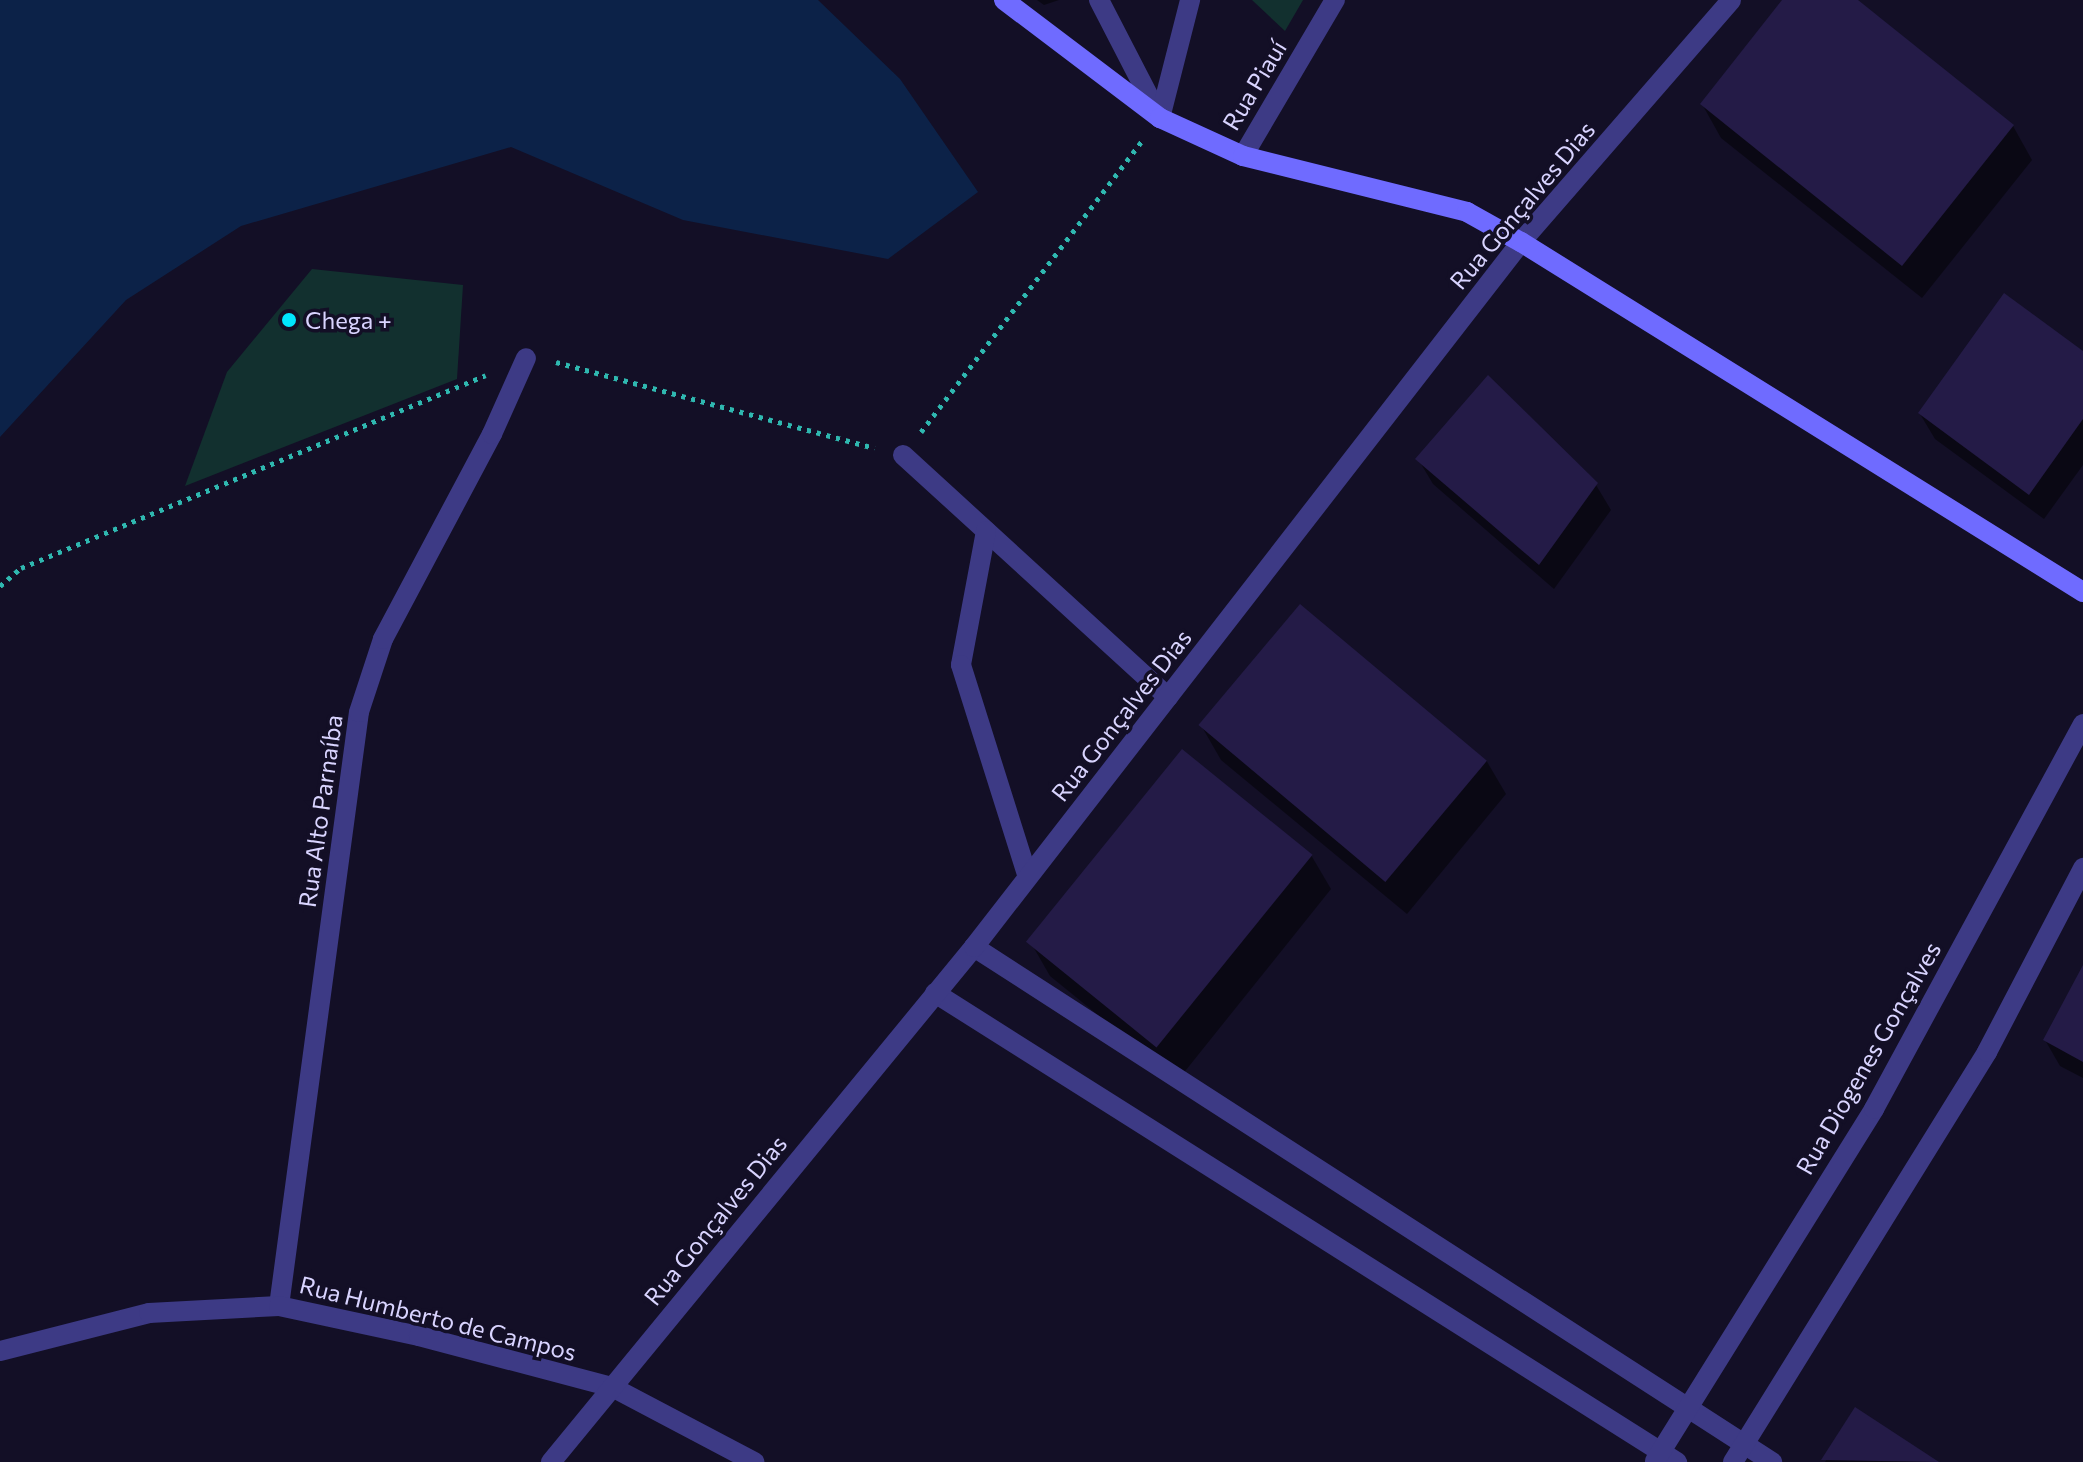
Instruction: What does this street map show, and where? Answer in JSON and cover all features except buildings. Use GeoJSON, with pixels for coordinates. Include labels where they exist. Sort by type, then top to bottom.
{"type":"FeatureCollection","features":[{"type":"Feature","properties":{"kind":"main road"},"geometry":{"type":"LineString","coordinates":[[1004,0],[1160,118],[1243,156],[1467,212],[1521,242],[2083,592]]}},
{"type":"Feature","properties":{"kind":"street"},"geometry":{"type":"LineString","coordinates":[[1099,0],[1160,118]]}},
{"type":"Feature","properties":{"kind":"street"},"geometry":{"type":"LineString","coordinates":[[1160,118],[1190,0]]}},
{"type":"Feature","properties":{"kind":"street","name":"Rua Piauí"},"geometry":{"type":"LineString","coordinates":[[1243,156],[1335,0]]}},
{"type":"Feature","properties":{"kind":"street","name":"Rua Gonçalves Dias"},"geometry":{"type":"LineString","coordinates":[[551,1462],[974,947],[1521,242],[1731,0]]}},
{"type":"Feature","properties":{"kind":"street","name":"Rua Alto Parnaíba"},"geometry":{"type":"LineString","coordinates":[[279,1306],[359,712],[383,639],[492,434],[526,358]]}},
{"type":"Feature","properties":{"kind":"street"},"geometry":{"type":"LineString","coordinates":[[903,455],[1168,697]]}},
{"type":"Feature","properties":{"kind":"street"},"geometry":{"type":"LineString","coordinates":[[986,531],[961,665],[1028,877]]}},
{"type":"Feature","properties":{"kind":"street","name":"Rua Diogenes Gonçalves"},"geometry":{"type":"LineString","coordinates":[[1664,1458],[1686,1411],[1874,1109],[2083,724]]}},
{"type":"Feature","properties":{"kind":"street"},"geometry":{"type":"LineString","coordinates":[[1739,1453],[1987,1052],[2083,868]]}},
{"type":"Feature","properties":{"kind":"street"},"geometry":{"type":"LineString","coordinates":[[974,947],[1686,1411],[1739,1453],[1772,1462]]}},
{"type":"Feature","properties":{"kind":"street"},"geometry":{"type":"LineString","coordinates":[[935,993],[1664,1458]]}},
{"type":"Feature","properties":{"kind":"street","name":"Rua Humberto de Campos"},"geometry":{"type":"LineString","coordinates":[[0,1351],[149,1313],[279,1306],[419,1336],[612,1387],[754,1462]]}},
{"type":"Feature","properties":{"kind":"path"},"geometry":{"type":"LineString","coordinates":[[0,586],[21,568],[526,358],[546,359],[903,455],[1160,118]]}},
{"type":"Feature","properties":{"kind":"green space"},"geometry":{"type":"Polygon","coordinates":[[[1252,0],[1303,0],[1285,31],[1252,0]]]}},
{"type":"Feature","properties":{"kind":"green space"},"geometry":{"type":"Polygon","coordinates":[[[312,269],[463,285],[457,379],[185,486],[227,372],[312,269]]]}},
{"type":"Feature","properties":{"kind":"water"},"geometry":{"type":"Polygon","coordinates":[[[0,0],[818,0],[900,79],[978,192],[888,259],[683,220],[511,147],[241,226],[126,300],[0,437],[0,0]]]}},
{"type":"Feature","properties":{"kind":"place","name":"Chega +"},"geometry":{"type":"Point","coordinates":[289,320]}}]}
